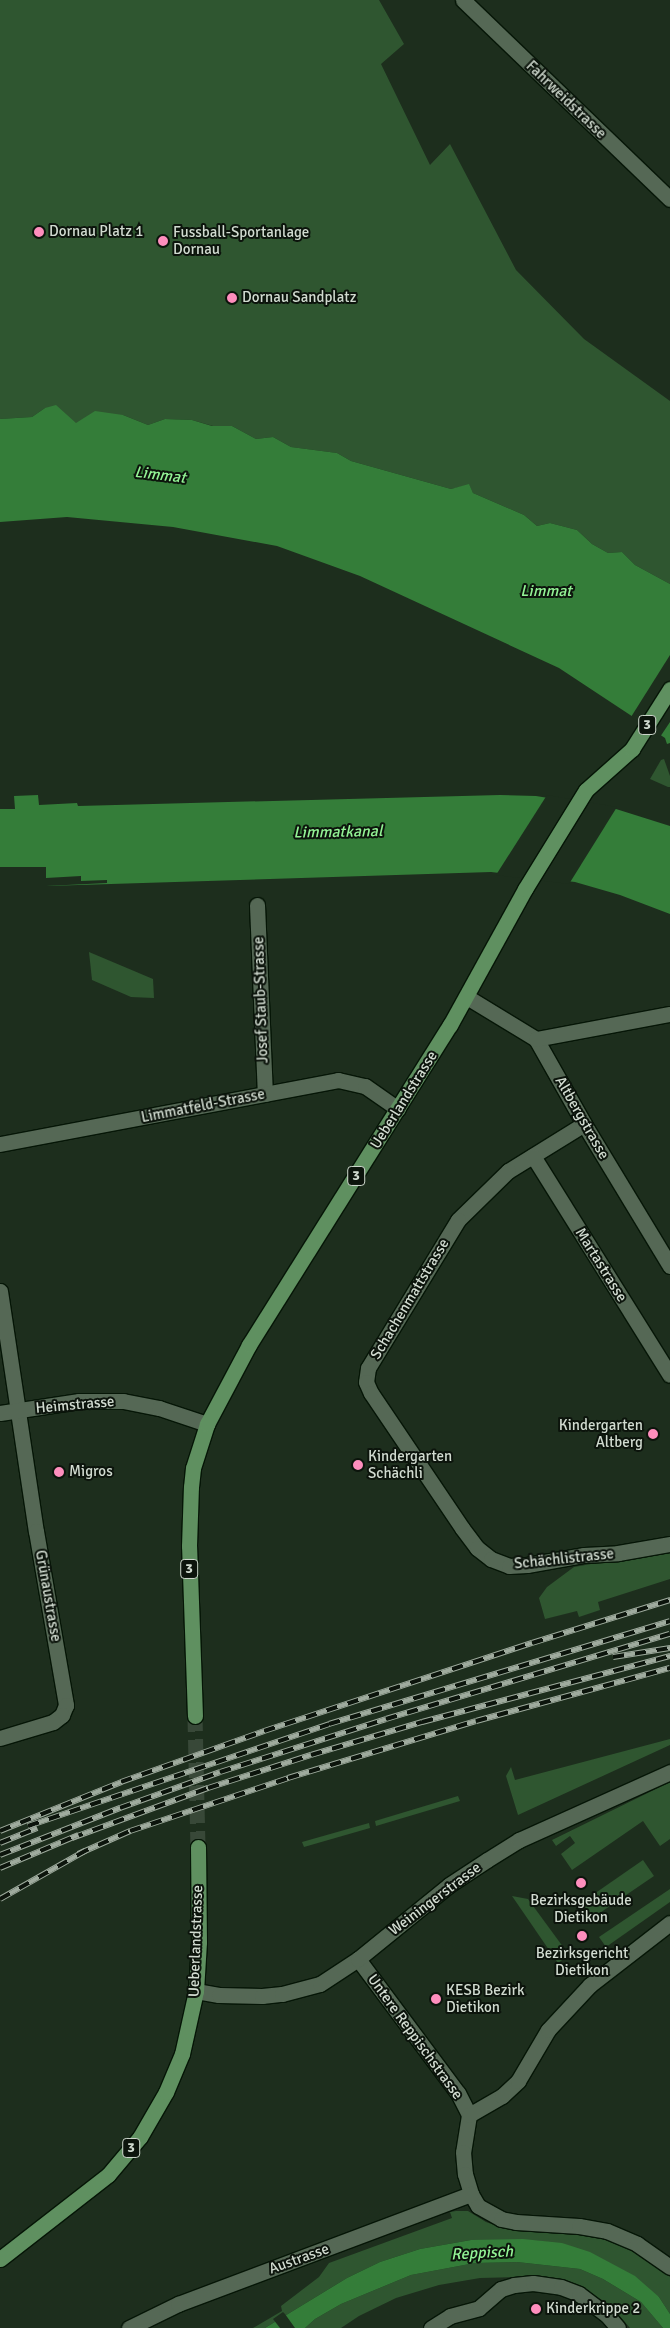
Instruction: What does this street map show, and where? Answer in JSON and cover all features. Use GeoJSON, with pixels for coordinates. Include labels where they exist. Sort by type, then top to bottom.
{"type":"FeatureCollection","features":[{"type":"Feature","properties":{"kind":"main road","name":"Ueberlandstrasse"},"geometry":{"type":"LineString","coordinates":[[195,1716],[190,1609],[190,1526],[193,1468],[207,1424],[249,1345],[467,997],[525,889],[586,790],[632,749],[670,688]]}},
{"type":"Feature","properties":{"kind":"main road","name":"Ueberlandstrasse"},"geometry":{"type":"LineString","coordinates":[[0,2259],[108,2175],[140,2137],[175,2074],[182,2054],[196,1991],[198,1847]]}},
{"type":"Feature","properties":{"kind":"street","name":"Fahrweidstrasse"},"geometry":{"type":"LineString","coordinates":[[464,0],[670,199]]}},
{"type":"Feature","properties":{"kind":"street","name":"Josef Staub-Strasse"},"geometry":{"type":"LineString","coordinates":[[257,905],[265,1094]]}},
{"type":"Feature","properties":{"kind":"street"},"geometry":{"type":"LineString","coordinates":[[467,997],[536,1038],[668,1018]]}},
{"type":"Feature","properties":{"kind":"street","name":"Altbergstrasse"},"geometry":{"type":"LineString","coordinates":[[536,1038],[584,1124],[670,1266]]}},
{"type":"Feature","properties":{"kind":"street","name":"Limmatfeld-Strasse"},"geometry":{"type":"LineString","coordinates":[[0,1144],[322,1082],[351,1081],[369,1088],[398,1109]]}},
{"type":"Feature","properties":{"kind":"street","name":"Schachenmattstrasse"},"geometry":{"type":"LineString","coordinates":[[452,1512],[370,1394],[366,1376],[368,1368],[458,1220],[508,1171],[584,1124]]}},
{"type":"Feature","properties":{"kind":"street","name":"Martastrasse"},"geometry":{"type":"LineString","coordinates":[[533,1156],[670,1374]]}},
{"type":"Feature","properties":{"kind":"street","name":"Grünaustrasse"},"geometry":{"type":"LineString","coordinates":[[0,1291],[36,1531],[66,1705],[62,1715],[53,1722],[0,1738]]}},
{"type":"Feature","properties":{"kind":"street","name":"Heimstrasse"},"geometry":{"type":"LineString","coordinates":[[0,1413],[79,1402],[123,1401],[159,1408],[207,1424]]}},
{"type":"Feature","properties":{"kind":"street","name":"Schächlistrasse"},"geometry":{"type":"LineString","coordinates":[[452,1512],[483,1554],[509,1566],[527,1565],[584,1555],[618,1553],[670,1544]]}},
{"type":"Feature","properties":{"kind":"street","name":"Weiningerstrasse"},"geometry":{"type":"LineString","coordinates":[[196,1991],[248,1997],[282,1994],[320,1984],[358,1959],[449,1885],[519,1840],[670,1772]]}},
{"type":"Feature","properties":{"kind":"street"},"geometry":{"type":"LineString","coordinates":[[469,2116],[502,2096],[518,2081],[548,2030],[590,1985],[670,1923]]}},
{"type":"Feature","properties":{"kind":"street","name":"Untere Reppischstrasse"},"geometry":{"type":"LineString","coordinates":[[358,1959],[458,2093],[469,2116],[463,2152],[464,2174],[471,2194],[478,2206],[501,2219],[516,2222],[579,2226],[607,2231],[637,2244],[670,2267]]}},
{"type":"Feature","properties":{"kind":"street","name":"Austrasse"},"geometry":{"type":"LineString","coordinates":[[129,2328],[178,2304],[471,2194]]}},
{"type":"Feature","properties":{"kind":"street"},"geometry":{"type":"LineString","coordinates":[[431,2328],[450,2316],[479,2308],[501,2289],[514,2284],[533,2283],[561,2287],[579,2294],[606,2314],[618,2328]]}},
{"type":"Feature","properties":{"kind":"shaded area"},"geometry":{"type":"Polygon","coordinates":[[[0,0],[379,0],[404,44],[381,64],[430,165],[450,144],[516,270],[584,339],[670,401],[670,584],[635,565],[622,552],[608,553],[592,544],[577,530],[550,523],[537,526],[524,515],[473,493],[469,485],[451,489],[351,461],[337,453],[291,447],[273,437],[256,439],[232,426],[213,426],[192,420],[165,419],[148,425],[123,415],[76,424],[45,408],[32,417],[0,419],[0,0]]]}},
{"type":"Feature","properties":{"kind":"shaded area"},"geometry":{"type":"Polygon","coordinates":[[[664,759],[670,776],[670,787],[650,779],[661,760],[664,759]]]}},
{"type":"Feature","properties":{"kind":"shaded area"},"geometry":{"type":"Polygon","coordinates":[[[89,952],[153,979],[154,998],[131,997],[92,980],[89,952]]]}},
{"type":"Feature","properties":{"kind":"shaded area"},"geometry":{"type":"Polygon","coordinates":[[[670,1550],[670,1579],[598,1602],[600,1610],[579,1617],[577,1611],[545,1619],[539,1598],[547,1587],[574,1567],[670,1550]]]}},
{"type":"Feature","properties":{"kind":"shaded area"},"geometry":{"type":"Polygon","coordinates":[[[670,1739],[670,1745],[518,1815],[506,1776],[511,1767],[515,1780],[670,1739]]]}},
{"type":"Feature","properties":{"kind":"shaded area"},"geometry":{"type":"Polygon","coordinates":[[[670,1782],[670,1839],[660,1846],[643,1821],[572,1870],[561,1854],[575,1843],[570,1836],[556,1846],[552,1840],[670,1782]]]}},
{"type":"Feature","properties":{"kind":"shaded area"},"geometry":{"type":"Polygon","coordinates":[[[458,1796],[460,1801],[376,1826],[375,1821],[458,1796]]]}},
{"type":"Feature","properties":{"kind":"shaded area"},"geometry":{"type":"Polygon","coordinates":[[[369,1823],[370,1828],[304,1847],[302,1842],[369,1823]]]}},
{"type":"Feature","properties":{"kind":"shaded area"},"geometry":{"type":"Polygon","coordinates":[[[643,1860],[654,1876],[591,1919],[581,1903],[643,1860]]]}},
{"type":"Feature","properties":{"kind":"shaded area"},"geometry":{"type":"Polygon","coordinates":[[[670,1889],[670,1902],[606,1947],[599,1937],[670,1889]]]}},
{"type":"Feature","properties":{"kind":"shaded area"},"geometry":{"type":"Polygon","coordinates":[[[512,1896],[528,1899],[569,1955],[558,1963],[512,1896]]]}},
{"type":"Feature","properties":{"kind":"shaded area"},"geometry":{"type":"Polygon","coordinates":[[[468,2211],[486,2222],[503,2228],[589,2234],[631,2248],[670,2277],[670,2314],[659,2297],[541,2241],[471,2240],[420,2249],[380,2262],[347,2278],[265,2328],[253,2328],[282,2311],[281,2306],[319,2277],[329,2263],[452,2218],[450,2212],[468,2211]]]}},
{"type":"Feature","properties":{"kind":"shaded area"},"geometry":{"type":"Polygon","coordinates":[[[517,2262],[580,2269],[603,2279],[641,2302],[663,2328],[630,2328],[610,2305],[582,2288],[521,2277],[480,2278],[439,2285],[396,2298],[359,2316],[341,2328],[305,2328],[315,2319],[341,2304],[411,2275],[475,2263],[517,2262]]]}},
{"type":"Feature","properties":{"kind":"water","name":"Limmat"},"geometry":{"type":"Polygon","coordinates":[[[56,405],[76,423],[95,411],[123,415],[148,425],[165,419],[192,420],[212,426],[232,426],[256,439],[273,437],[291,447],[337,453],[351,461],[451,489],[469,484],[473,493],[524,515],[537,526],[550,523],[577,530],[592,544],[608,553],[622,552],[635,565],[670,584],[670,743],[667,744],[665,738],[559,668],[360,576],[277,546],[173,527],[67,517],[0,522],[0,419],[32,417],[45,408],[56,405]]]}},
{"type":"Feature","properties":{"kind":"water","name":"Limmatkanal"},"geometry":{"type":"Polygon","coordinates":[[[38,795],[39,805],[77,803],[78,806],[500,795],[536,796],[616,809],[670,826],[670,914],[620,895],[575,882],[491,872],[46,886],[46,867],[0,867],[0,809],[15,809],[14,796],[38,795]]]}},
{"type":"Feature","properties":{"kind":"water","name":"Reppisch"},"geometry":{"type":"Polygon","coordinates":[[[523,2239],[562,2243],[590,2252],[635,2276],[659,2297],[670,2314],[670,2328],[663,2328],[641,2302],[603,2279],[580,2269],[517,2262],[475,2263],[411,2275],[341,2304],[315,2319],[305,2328],[265,2328],[347,2278],[380,2262],[420,2249],[471,2240],[523,2239]]]}},
{"type":"Feature","properties":{"kind":"pier"},"geometry":{"type":"Polygon","coordinates":[[[670,655],[670,722],[660,737],[631,717],[670,655]]]}},
{"type":"Feature","properties":{"kind":"pier"},"geometry":{"type":"Polygon","coordinates":[[[547,795],[617,807],[569,884],[496,875],[547,795]]]}},
{"type":"Feature","properties":{"kind":"pier"},"geometry":{"type":"Polygon","coordinates":[[[81,876],[81,881],[107,880],[107,883],[46,886],[46,878],[81,876]]]}},
{"type":"Feature","properties":{"kind":"pier"},"geometry":{"type":"Polygon","coordinates":[[[283,2312],[295,2328],[280,2328],[273,2319],[283,2312]]]}},
{"type":"Feature","properties":{"kind":"tunnel"},"geometry":{"type":"LineString","coordinates":[[195,1716],[198,1847]]}},
{"type":"Feature","properties":{"kind":"railway"},"geometry":{"type":"LineString","coordinates":[[0,1831],[121,1782],[264,1731],[670,1600]]}},
{"type":"Feature","properties":{"kind":"railway"},"geometry":{"type":"LineString","coordinates":[[28,1826],[329,1724],[670,1621]]}},
{"type":"Feature","properties":{"kind":"railway"},"geometry":{"type":"LineString","coordinates":[[0,1855],[120,1808],[220,1772],[386,1719],[670,1634]]}},
{"type":"Feature","properties":{"kind":"railway"},"geometry":{"type":"LineString","coordinates":[[613,1657],[670,1648]]}},
{"type":"Feature","properties":{"kind":"railway"},"geometry":{"type":"LineString","coordinates":[[72,1838],[208,1788],[311,1755],[422,1722],[670,1656]]}},
{"type":"Feature","properties":{"kind":"railway"},"geometry":{"type":"LineString","coordinates":[[78,1854],[130,1831],[288,1778],[476,1721],[670,1668]]}},
{"type":"Feature","properties":{"kind":"railway"},"geometry":{"type":"LineString","coordinates":[[0,1843],[37,1828]]}},
{"type":"Feature","properties":{"kind":"railway"},"geometry":{"type":"LineString","coordinates":[[0,1868],[78,1835]]}},
{"type":"Feature","properties":{"kind":"railway"},"geometry":{"type":"LineString","coordinates":[[0,1899],[85,1851]]}},
{"type":"Feature","properties":{"kind":"place","name":"Dornau Platz 1"},"geometry":{"type":"Point","coordinates":[39,232]}},
{"type":"Feature","properties":{"kind":"place","name":"Fussball-Sportanlage Dornau"},"geometry":{"type":"Point","coordinates":[163,241]}},
{"type":"Feature","properties":{"kind":"place","name":"Dornau Sandplatz"},"geometry":{"type":"Point","coordinates":[232,298]}},
{"type":"Feature","properties":{"kind":"place","name":"Kindergarten Altberg"},"geometry":{"type":"Point","coordinates":[653,1434]}},
{"type":"Feature","properties":{"kind":"place","name":"Kindergarten Schächli"},"geometry":{"type":"Point","coordinates":[358,1465]}},
{"type":"Feature","properties":{"kind":"place","name":"Migros"},"geometry":{"type":"Point","coordinates":[59,1472]}},
{"type":"Feature","properties":{"kind":"place","name":"Bezirksgebäude Dietikon"},"geometry":{"type":"Point","coordinates":[581,1883]}},
{"type":"Feature","properties":{"kind":"place","name":"Bezirksgericht Dietikon"},"geometry":{"type":"Point","coordinates":[582,1936]}},
{"type":"Feature","properties":{"kind":"place","name":"KESB Bezirk Dietikon"},"geometry":{"type":"Point","coordinates":[436,1999]}},
{"type":"Feature","properties":{"kind":"place","name":"Kinderkrippe 2"},"geometry":{"type":"Point","coordinates":[536,2309]}}]}
